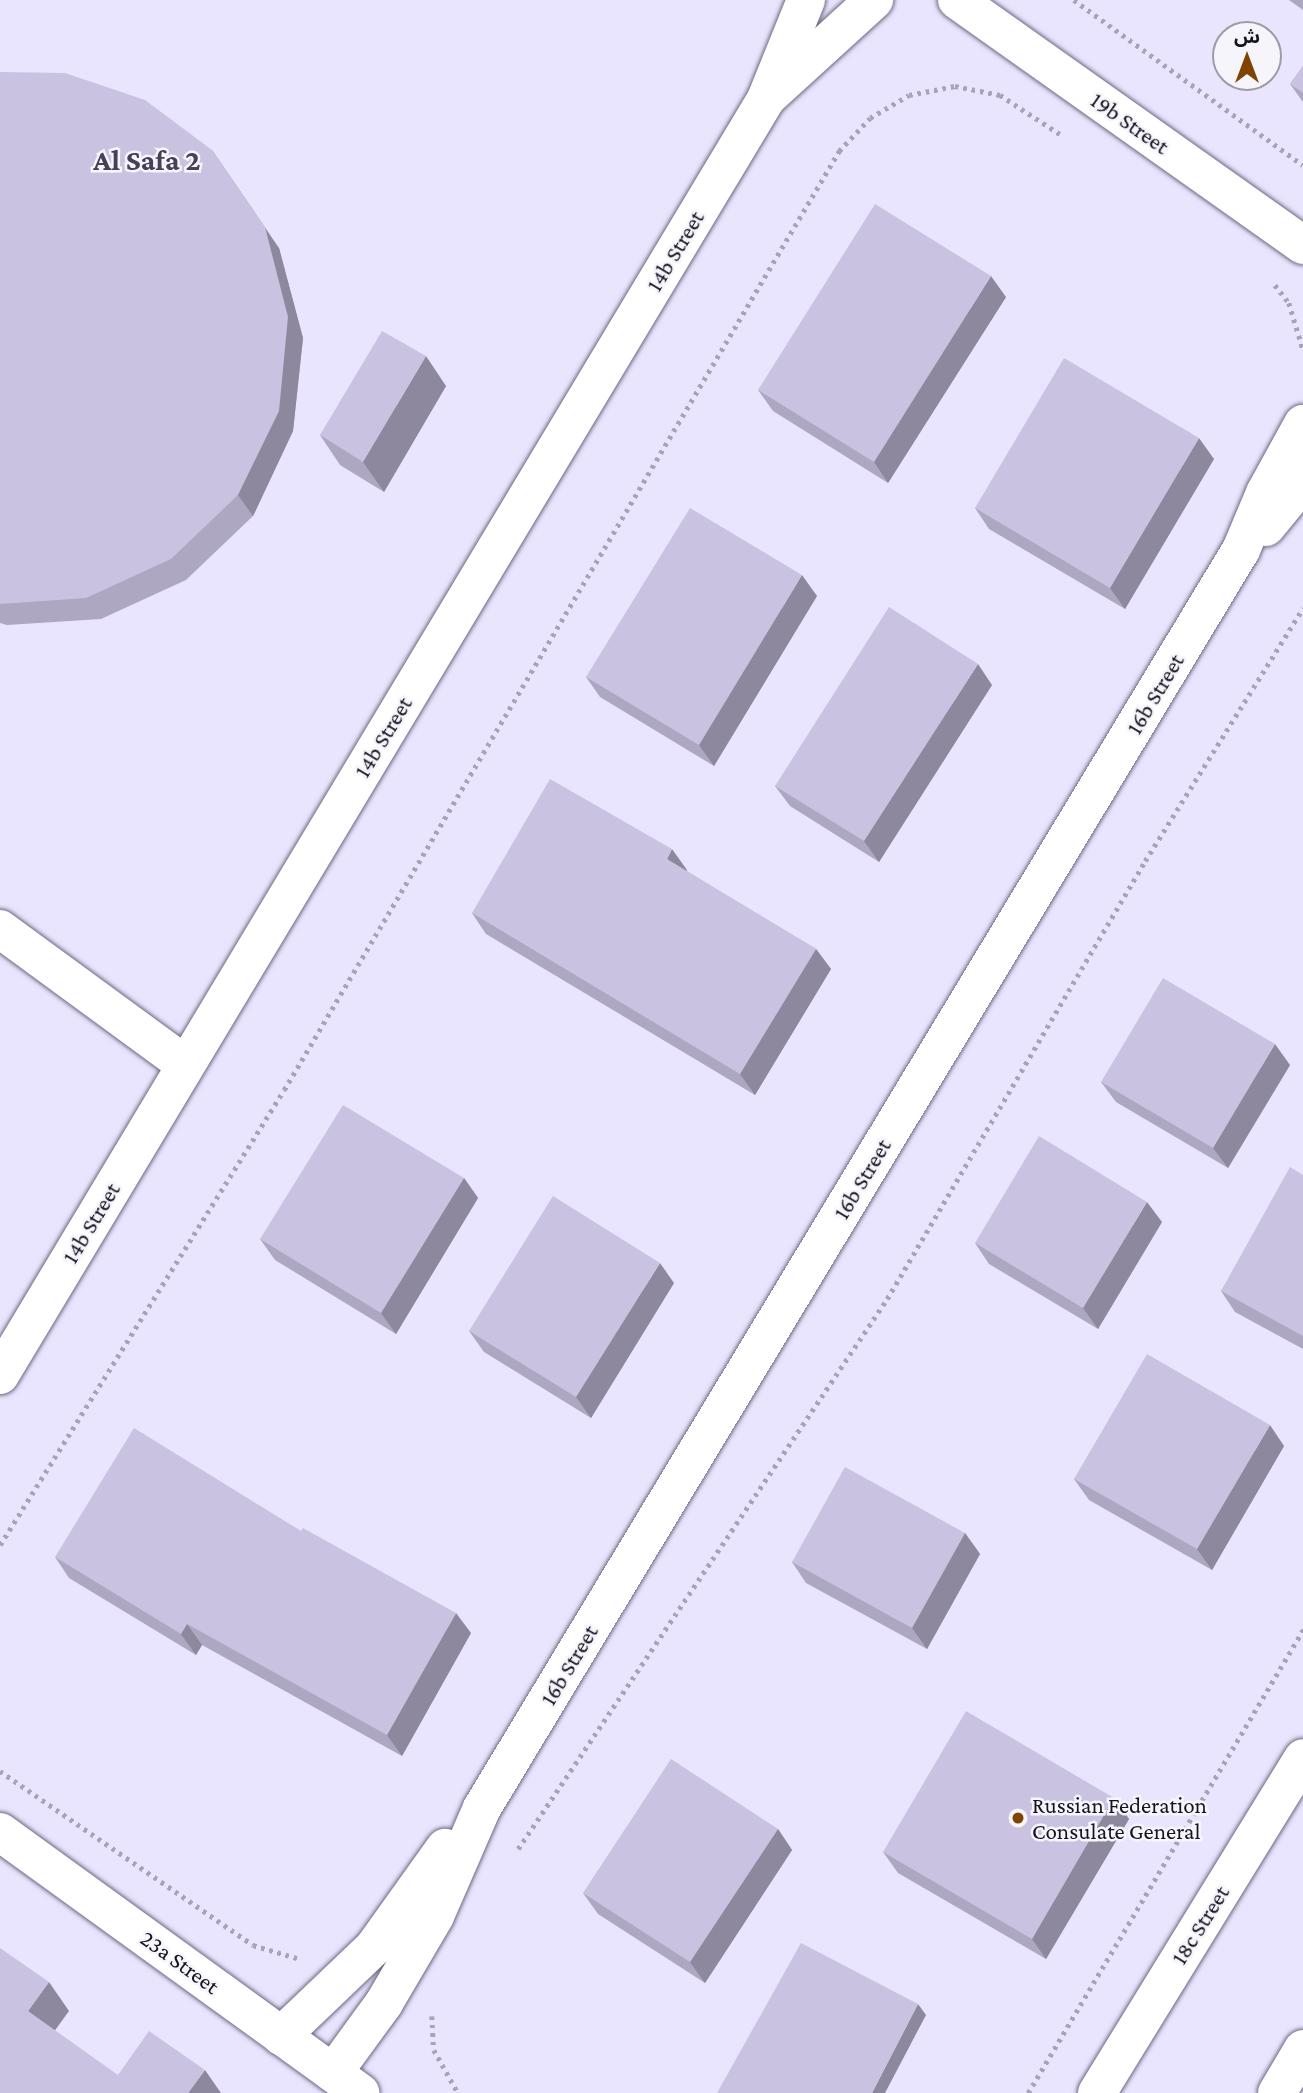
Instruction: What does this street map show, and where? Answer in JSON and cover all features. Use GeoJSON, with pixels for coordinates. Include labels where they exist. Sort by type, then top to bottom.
{"type":"FeatureCollection","features":[{"type":"Feature","properties":{"kind":"street","name":"14b Street"},"geometry":{"type":"LineString","coordinates":[[0,1375],[766,99],[806,0]]}},
{"type":"Feature","properties":{"kind":"street","name":"14b Street"},"geometry":{"type":"LineString","coordinates":[[766,99],[874,0]]}},
{"type":"Feature","properties":{"kind":"street","name":"19b Street"},"geometry":{"type":"LineString","coordinates":[[965,2],[1303,245]]}},
{"type":"Feature","properties":{"kind":"street","name":"16b Street"},"geometry":{"type":"LineString","coordinates":[[347,2083],[384,2003],[430,1924],[482,1808],[1241,550],[1265,493],[1303,424]]}},
{"type":"Feature","properties":{"kind":"street","name":"16b Street"},"geometry":{"type":"LineString","coordinates":[[1241,550],[1303,482]]}},
{"type":"Feature","properties":{"kind":"street"},"geometry":{"type":"LineString","coordinates":[[0,929],[186,1065]]}},
{"type":"Feature","properties":{"kind":"street","name":"18c Street"},"geometry":{"type":"LineString","coordinates":[[1097,2093],[1303,1758]]}},
{"type":"Feature","properties":{"kind":"street","name":"16b Street"},"geometry":{"type":"LineString","coordinates":[[281,2036],[374,1947],[443,1851],[482,1808]]}},
{"type":"Feature","properties":{"kind":"street","name":"23a Street"},"geometry":{"type":"LineString","coordinates":[[0,1832],[347,2083]]}},
{"type":"Feature","properties":{"kind":"street"},"geometry":{"type":"LineString","coordinates":[[1276,2093],[1303,2049]]}},
{"type":"Feature","properties":{"kind":"path"},"geometry":{"type":"LineString","coordinates":[[1074,0],[1303,165]]}},
{"type":"Feature","properties":{"kind":"path"},"geometry":{"type":"LineString","coordinates":[[0,1545],[284,1090],[839,151],[870,118],[909,95],[955,86],[1000,95],[1068,139]]}},
{"type":"Feature","properties":{"kind":"path"},"geometry":{"type":"LineString","coordinates":[[1267,274],[1289,303],[1303,349]]}},
{"type":"Feature","properties":{"kind":"path"},"geometry":{"type":"LineString","coordinates":[[515,1854],[887,1299],[1144,861],[1303,608]]}},
{"type":"Feature","properties":{"kind":"path"},"geometry":{"type":"LineString","coordinates":[[1028,2093],[1303,1630]]}},
{"type":"Feature","properties":{"kind":"path"},"geometry":{"type":"LineString","coordinates":[[0,1771],[253,1945],[300,1959],[311,1953]]}},
{"type":"Feature","properties":{"kind":"path"},"geometry":{"type":"LineString","coordinates":[[431,2009],[434,2050],[458,2093]]}},
{"type":"Feature","properties":{"kind":"building"},"geometry":{"type":"Polygon","coordinates":[[[1303,66],[1303,93],[1290,84],[1303,66]]]}},
{"type":"Feature","properties":{"kind":"building"},"geometry":{"type":"Polygon","coordinates":[[[0,72],[65,73],[145,100],[212,150],[265,227],[288,317],[279,411],[238,495],[171,559],[86,598],[0,604],[0,72]]]}},
{"type":"Feature","properties":{"kind":"building"},"geometry":{"type":"Polygon","coordinates":[[[875,204],[991,276],[874,462],[758,390],[875,204]]]}},
{"type":"Feature","properties":{"kind":"building"},"geometry":{"type":"Polygon","coordinates":[[[382,331],[426,356],[363,462],[320,435],[382,331]]]}},
{"type":"Feature","properties":{"kind":"building"},"geometry":{"type":"Polygon","coordinates":[[[1064,358],[1199,438],[1110,588],[975,508],[1064,358]]]}},
{"type":"Feature","properties":{"kind":"building"},"geometry":{"type":"Polygon","coordinates":[[[690,508],[802,575],[699,745],[586,677],[690,508]]]}},
{"type":"Feature","properties":{"kind":"building"},"geometry":{"type":"Polygon","coordinates":[[[889,607],[978,664],[864,841],[775,786],[889,607]]]}},
{"type":"Feature","properties":{"kind":"building"},"geometry":{"type":"Polygon","coordinates":[[[550,779],[672,849],[667,859],[816,949],[740,1074],[472,913],[550,779]]]}},
{"type":"Feature","properties":{"kind":"building"},"geometry":{"type":"Polygon","coordinates":[[[1163,978],[1275,1044],[1213,1148],[1101,1082],[1163,978]]]}},
{"type":"Feature","properties":{"kind":"building"},"geometry":{"type":"Polygon","coordinates":[[[343,1105],[464,1178],[381,1313],[260,1239],[343,1105]]]}},
{"type":"Feature","properties":{"kind":"building"},"geometry":{"type":"Polygon","coordinates":[[[1039,1136],[1147,1202],[1083,1308],[975,1243],[1039,1136]]]}},
{"type":"Feature","properties":{"kind":"building"},"geometry":{"type":"Polygon","coordinates":[[[1290,1167],[1303,1175],[1303,1336],[1221,1291],[1290,1167]]]}},
{"type":"Feature","properties":{"kind":"building"},"geometry":{"type":"Polygon","coordinates":[[[553,1196],[660,1263],[576,1397],[469,1331],[553,1196]]]}},
{"type":"Feature","properties":{"kind":"building"},"geometry":{"type":"Polygon","coordinates":[[[1147,1354],[1270,1425],[1197,1549],[1074,1479],[1147,1354]]]}},
{"type":"Feature","properties":{"kind":"building"},"geometry":{"type":"Polygon","coordinates":[[[134,1428],[301,1531],[303,1528],[456,1613],[387,1735],[187,1624],[181,1634],[55,1557],[134,1428]]]}},
{"type":"Feature","properties":{"kind":"building"},"geometry":{"type":"Polygon","coordinates":[[[845,1467],[965,1533],[912,1628],[792,1562],[845,1467]]]}},
{"type":"Feature","properties":{"kind":"building"},"geometry":{"type":"Polygon","coordinates":[[[966,1711],[1114,1798],[1032,1939],[883,1852],[966,1711]]]}},
{"type":"Feature","properties":{"kind":"building"},"geometry":{"type":"Polygon","coordinates":[[[671,1759],[778,1829],[690,1962],[583,1893],[671,1759]]]}},
{"type":"Feature","properties":{"kind":"building"},"geometry":{"type":"Polygon","coordinates":[[[801,1943],[918,2004],[872,2093],[717,2093],[801,1943]]]}},
{"type":"Feature","properties":{"kind":"building"},"geometry":{"type":"Polygon","coordinates":[[[0,1948],[49,1982],[28,2011],[118,2075],[149,2031],[205,2070],[188,2093],[0,2093],[0,1948]]]}},
{"type":"Feature","properties":{"kind":"place","name":"Russian Federation Consulate General"},"geometry":{"type":"Point","coordinates":[1018,1818]}},
{"type":"Feature","properties":{"kind":"district","name":"Al Safa 2"},"geometry":{"type":"Point","coordinates":[147,160]}}]}
